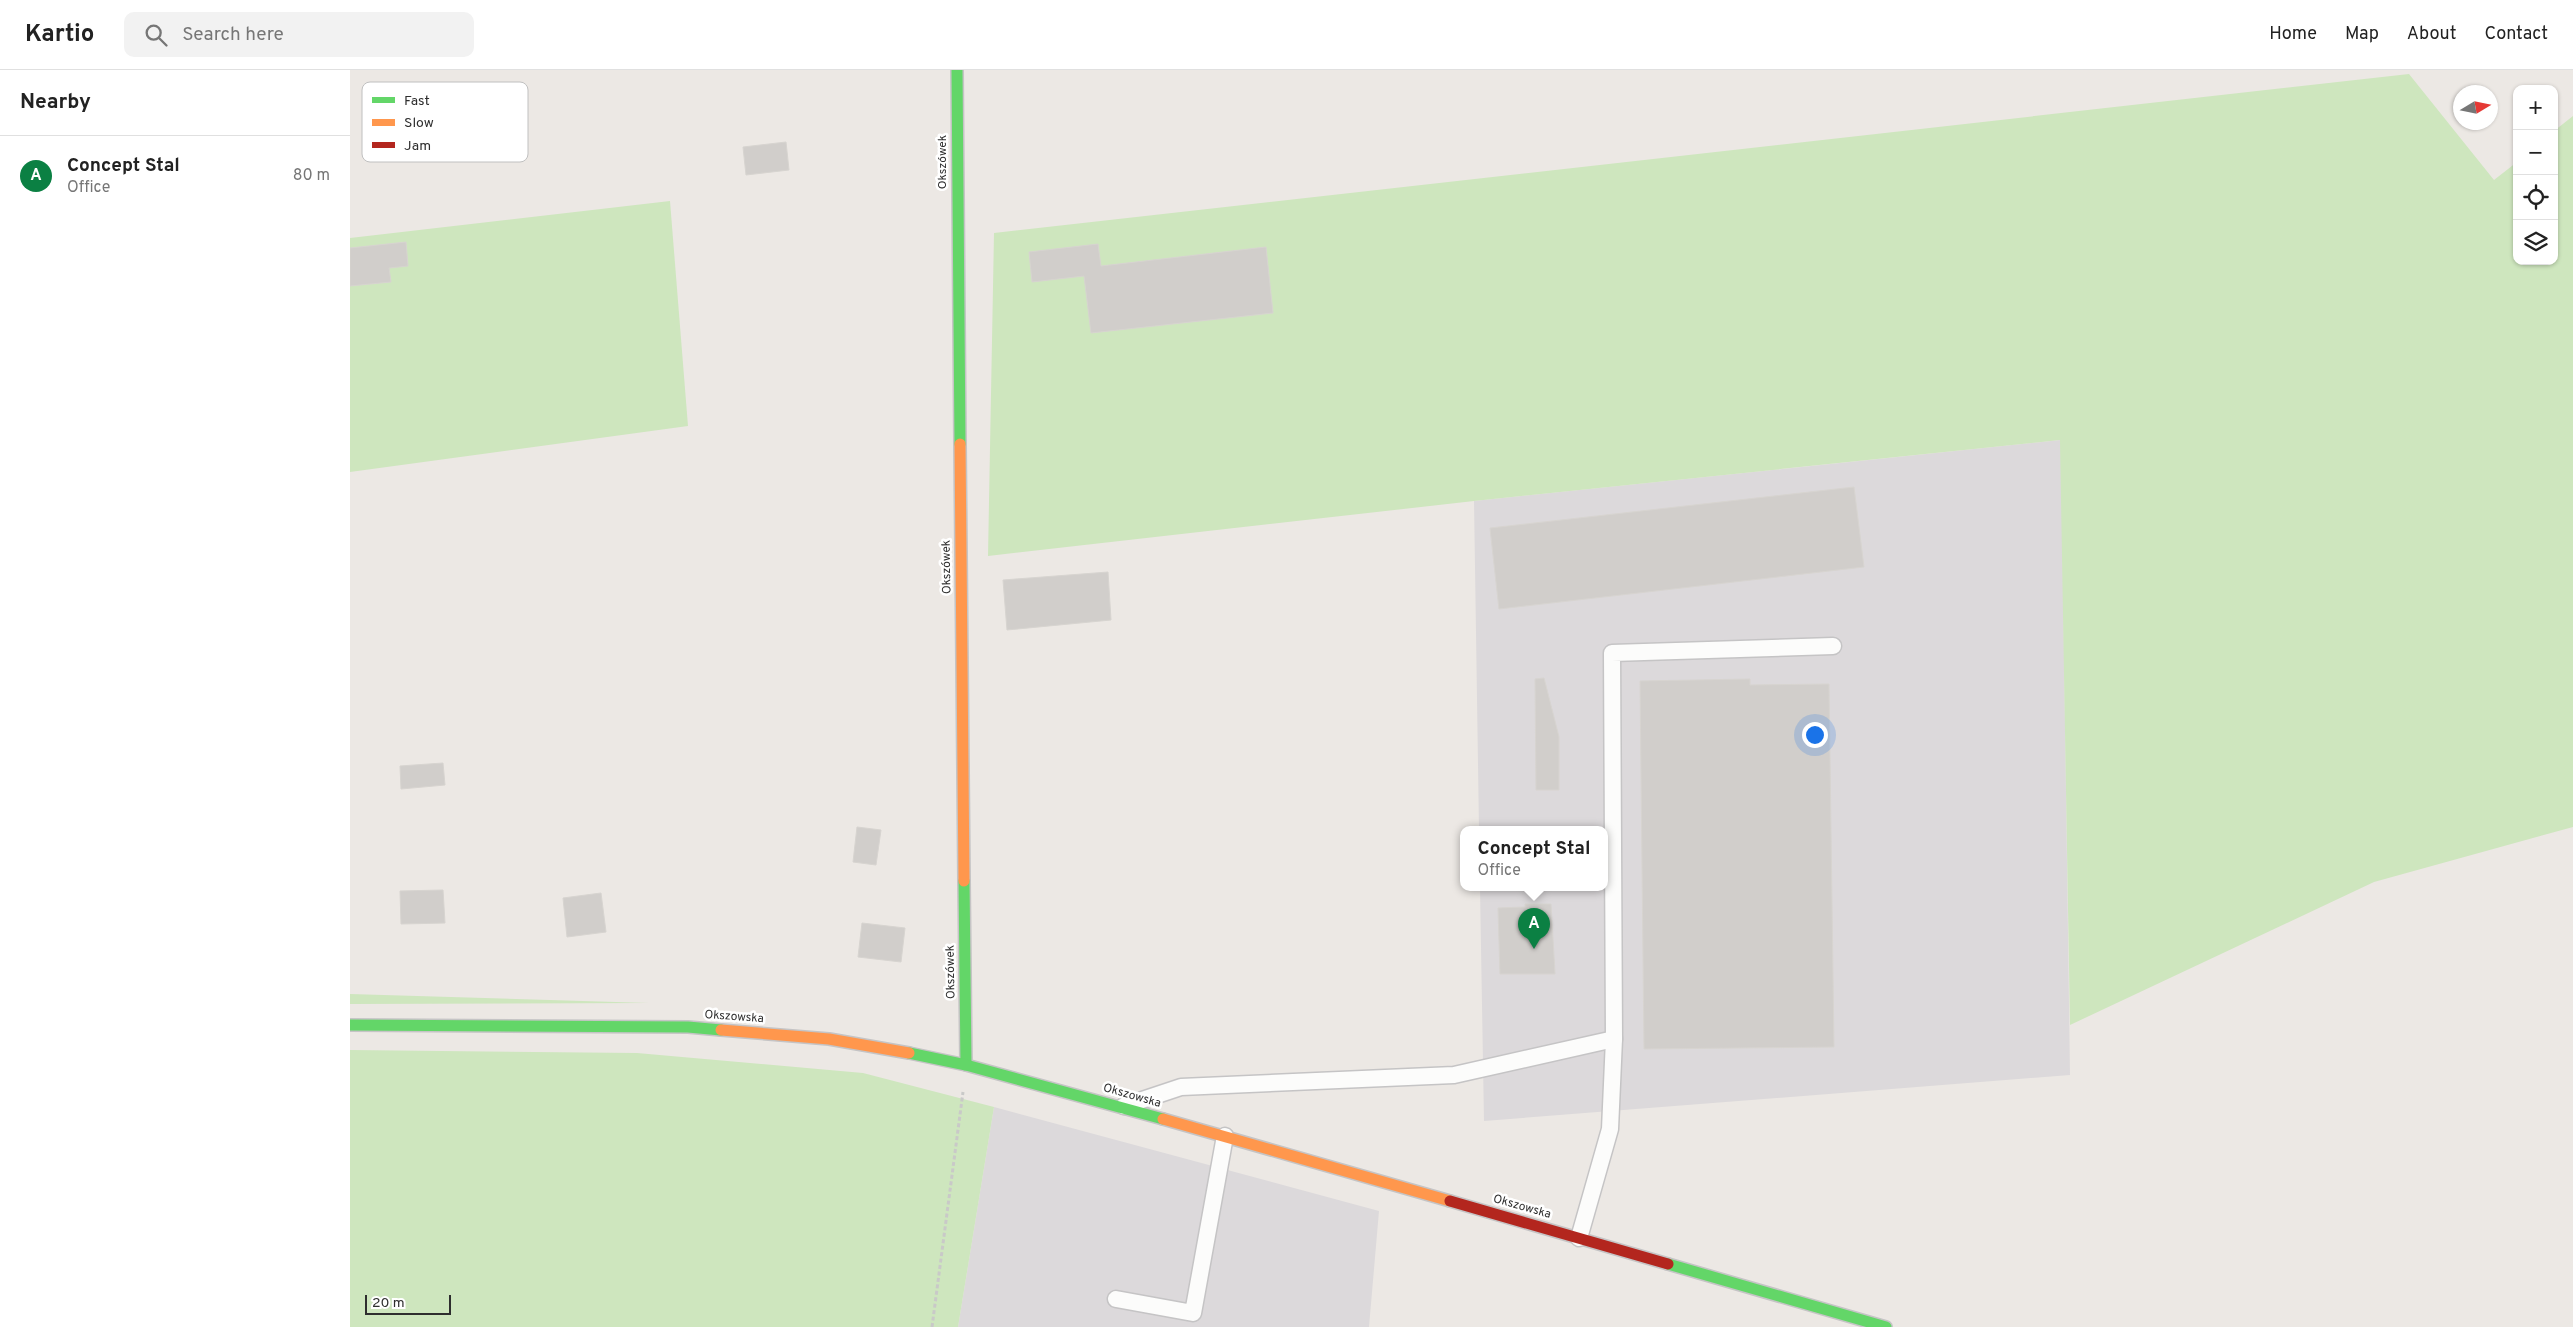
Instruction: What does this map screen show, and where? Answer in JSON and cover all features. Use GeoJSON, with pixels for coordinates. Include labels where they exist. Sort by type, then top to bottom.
{"type":"FeatureCollection","features":[{"type":"Feature","properties":{"kind":"main road","name":"Okszówek"},"geometry":{"type":"LineString","coordinates":[[957,70],[966,1064]]}},
{"type":"Feature","properties":{"kind":"main road","name":"Okszowska"},"geometry":{"type":"LineString","coordinates":[[350,1025],[688,1027],[829,1039],[966,1064],[1225,1136],[1886,1327]]}},
{"type":"Feature","properties":{"kind":"lane"},"geometry":{"type":"LineString","coordinates":[[1579,1238],[1610,1130],[1614,1039],[1612,653],[1833,646]]}},
{"type":"Feature","properties":{"kind":"lane"},"geometry":{"type":"LineString","coordinates":[[1122,1107],[1181,1087],[1454,1075],[1614,1039]]}},
{"type":"Feature","properties":{"kind":"lane"},"geometry":{"type":"LineString","coordinates":[[1116,1299],[1193,1313],[1225,1136]]}},
{"type":"Feature","properties":{"kind":"path"},"geometry":{"type":"LineString","coordinates":[[932,1327],[966,1064]]}},
{"type":"Feature","properties":{"kind":"shaded area"},"geometry":{"type":"Polygon","coordinates":[[[2061,440],[2070,1075],[1484,1121],[1480,891],[1608,891],[1608,826],[1479,826],[1474,501],[2061,440]]]}},
{"type":"Feature","properties":{"kind":"shaded area"},"geometry":{"type":"Polygon","coordinates":[[[994,1107],[1379,1211],[1369,1327],[958,1327],[994,1107]]]}},
{"type":"Feature","properties":{"kind":"green space"},"geometry":{"type":"Polygon","coordinates":[[[2409,74],[2494,180],[2513,165],[2513,265],[2558,265],[2558,128],[2573,116],[2573,827],[2374,882],[2070,1025],[2060,440],[1474,501],[988,556],[994,233],[2409,74]]]}},
{"type":"Feature","properties":{"kind":"green space"},"geometry":{"type":"Polygon","coordinates":[[[670,201],[688,426],[350,472],[350,238],[670,201]]]}},
{"type":"Feature","properties":{"kind":"green space"},"geometry":{"type":"Polygon","coordinates":[[[350,994],[649,1003],[350,1004],[350,994]]]}},
{"type":"Feature","properties":{"kind":"green space"},"geometry":{"type":"Polygon","coordinates":[[[350,1050],[637,1053],[863,1073],[994,1107],[958,1327],[350,1327],[350,1050]]]}},
{"type":"Feature","properties":{"kind":"building"},"geometry":{"type":"Polygon","coordinates":[[[786,142],[789,170],[746,175],[743,147],[786,142]]]}},
{"type":"Feature","properties":{"kind":"building"},"geometry":{"type":"Polygon","coordinates":[[[406,242],[408,266],[389,268],[391,282],[350,286],[350,248],[406,242]]]}},
{"type":"Feature","properties":{"kind":"building"},"geometry":{"type":"Polygon","coordinates":[[[1098,244],[1101,266],[1266,247],[1273,313],[1091,333],[1084,276],[1032,282],[1029,252],[1098,244]]]}},
{"type":"Feature","properties":{"kind":"building"},"geometry":{"type":"Polygon","coordinates":[[[1854,487],[1864,567],[1499,609],[1490,528],[1854,487]]]}},
{"type":"Feature","properties":{"kind":"building"},"geometry":{"type":"Polygon","coordinates":[[[1108,572],[1111,620],[1007,630],[1003,580],[1108,572]]]}},
{"type":"Feature","properties":{"kind":"building"},"geometry":{"type":"Polygon","coordinates":[[[1544,678],[1559,737],[1559,790],[1536,790],[1535,679],[1544,678]]]}},
{"type":"Feature","properties":{"kind":"building"},"geometry":{"type":"Polygon","coordinates":[[[1750,679],[1750,685],[1829,684],[1834,1047],[1644,1049],[1640,681],[1750,679]]]}},
{"type":"Feature","properties":{"kind":"building"},"geometry":{"type":"Polygon","coordinates":[[[443,763],[445,785],[401,789],[400,766],[443,763]]]}},
{"type":"Feature","properties":{"kind":"building"},"geometry":{"type":"Polygon","coordinates":[[[857,827],[881,830],[876,865],[853,862],[857,827]]]}},
{"type":"Feature","properties":{"kind":"building"},"geometry":{"type":"Polygon","coordinates":[[[443,890],[445,923],[401,924],[400,891],[443,890]]]}},
{"type":"Feature","properties":{"kind":"building"},"geometry":{"type":"Polygon","coordinates":[[[601,893],[606,932],[567,937],[563,898],[601,893]]]}},
{"type":"Feature","properties":{"kind":"building"},"geometry":{"type":"Polygon","coordinates":[[[1525,904],[1551,904],[1555,974],[1500,974],[1498,908],[1525,907],[1525,904]]]}},
{"type":"Feature","properties":{"kind":"building"},"geometry":{"type":"Polygon","coordinates":[[[862,923],[905,928],[901,962],[858,957],[862,923]]]}},
{"type":"Feature","properties":{"kind":"traffic: fast"},"geometry":{"type":"LineString","coordinates":[[957,70],[960,444]]}},
{"type":"Feature","properties":{"kind":"traffic: fast"},"geometry":{"type":"LineString","coordinates":[[964,881],[966,1065]]}},
{"type":"Feature","properties":{"kind":"traffic: fast"},"geometry":{"type":"LineString","coordinates":[[350,1025],[688,1027],[721,1030]]}},
{"type":"Feature","properties":{"kind":"traffic: fast"},"geometry":{"type":"LineString","coordinates":[[909,1053],[966,1065],[1163,1119]]}},
{"type":"Feature","properties":{"kind":"traffic: fast"},"geometry":{"type":"LineString","coordinates":[[1668,1264],[1886,1327]]}},
{"type":"Feature","properties":{"kind":"traffic: slow"},"geometry":{"type":"LineString","coordinates":[[960,444],[964,881]]}},
{"type":"Feature","properties":{"kind":"traffic: slow"},"geometry":{"type":"LineString","coordinates":[[721,1030],[829,1039],[909,1053]]}},
{"type":"Feature","properties":{"kind":"traffic: slow"},"geometry":{"type":"LineString","coordinates":[[1163,1119],[1450,1201]]}},
{"type":"Feature","properties":{"kind":"traffic: jam"},"geometry":{"type":"LineString","coordinates":[[1450,1201],[1668,1264]]}},
{"type":"Feature","properties":{"kind":"place","name":"Concept Stal"},"geometry":{"type":"Point","coordinates":[1534,949]}}]}
